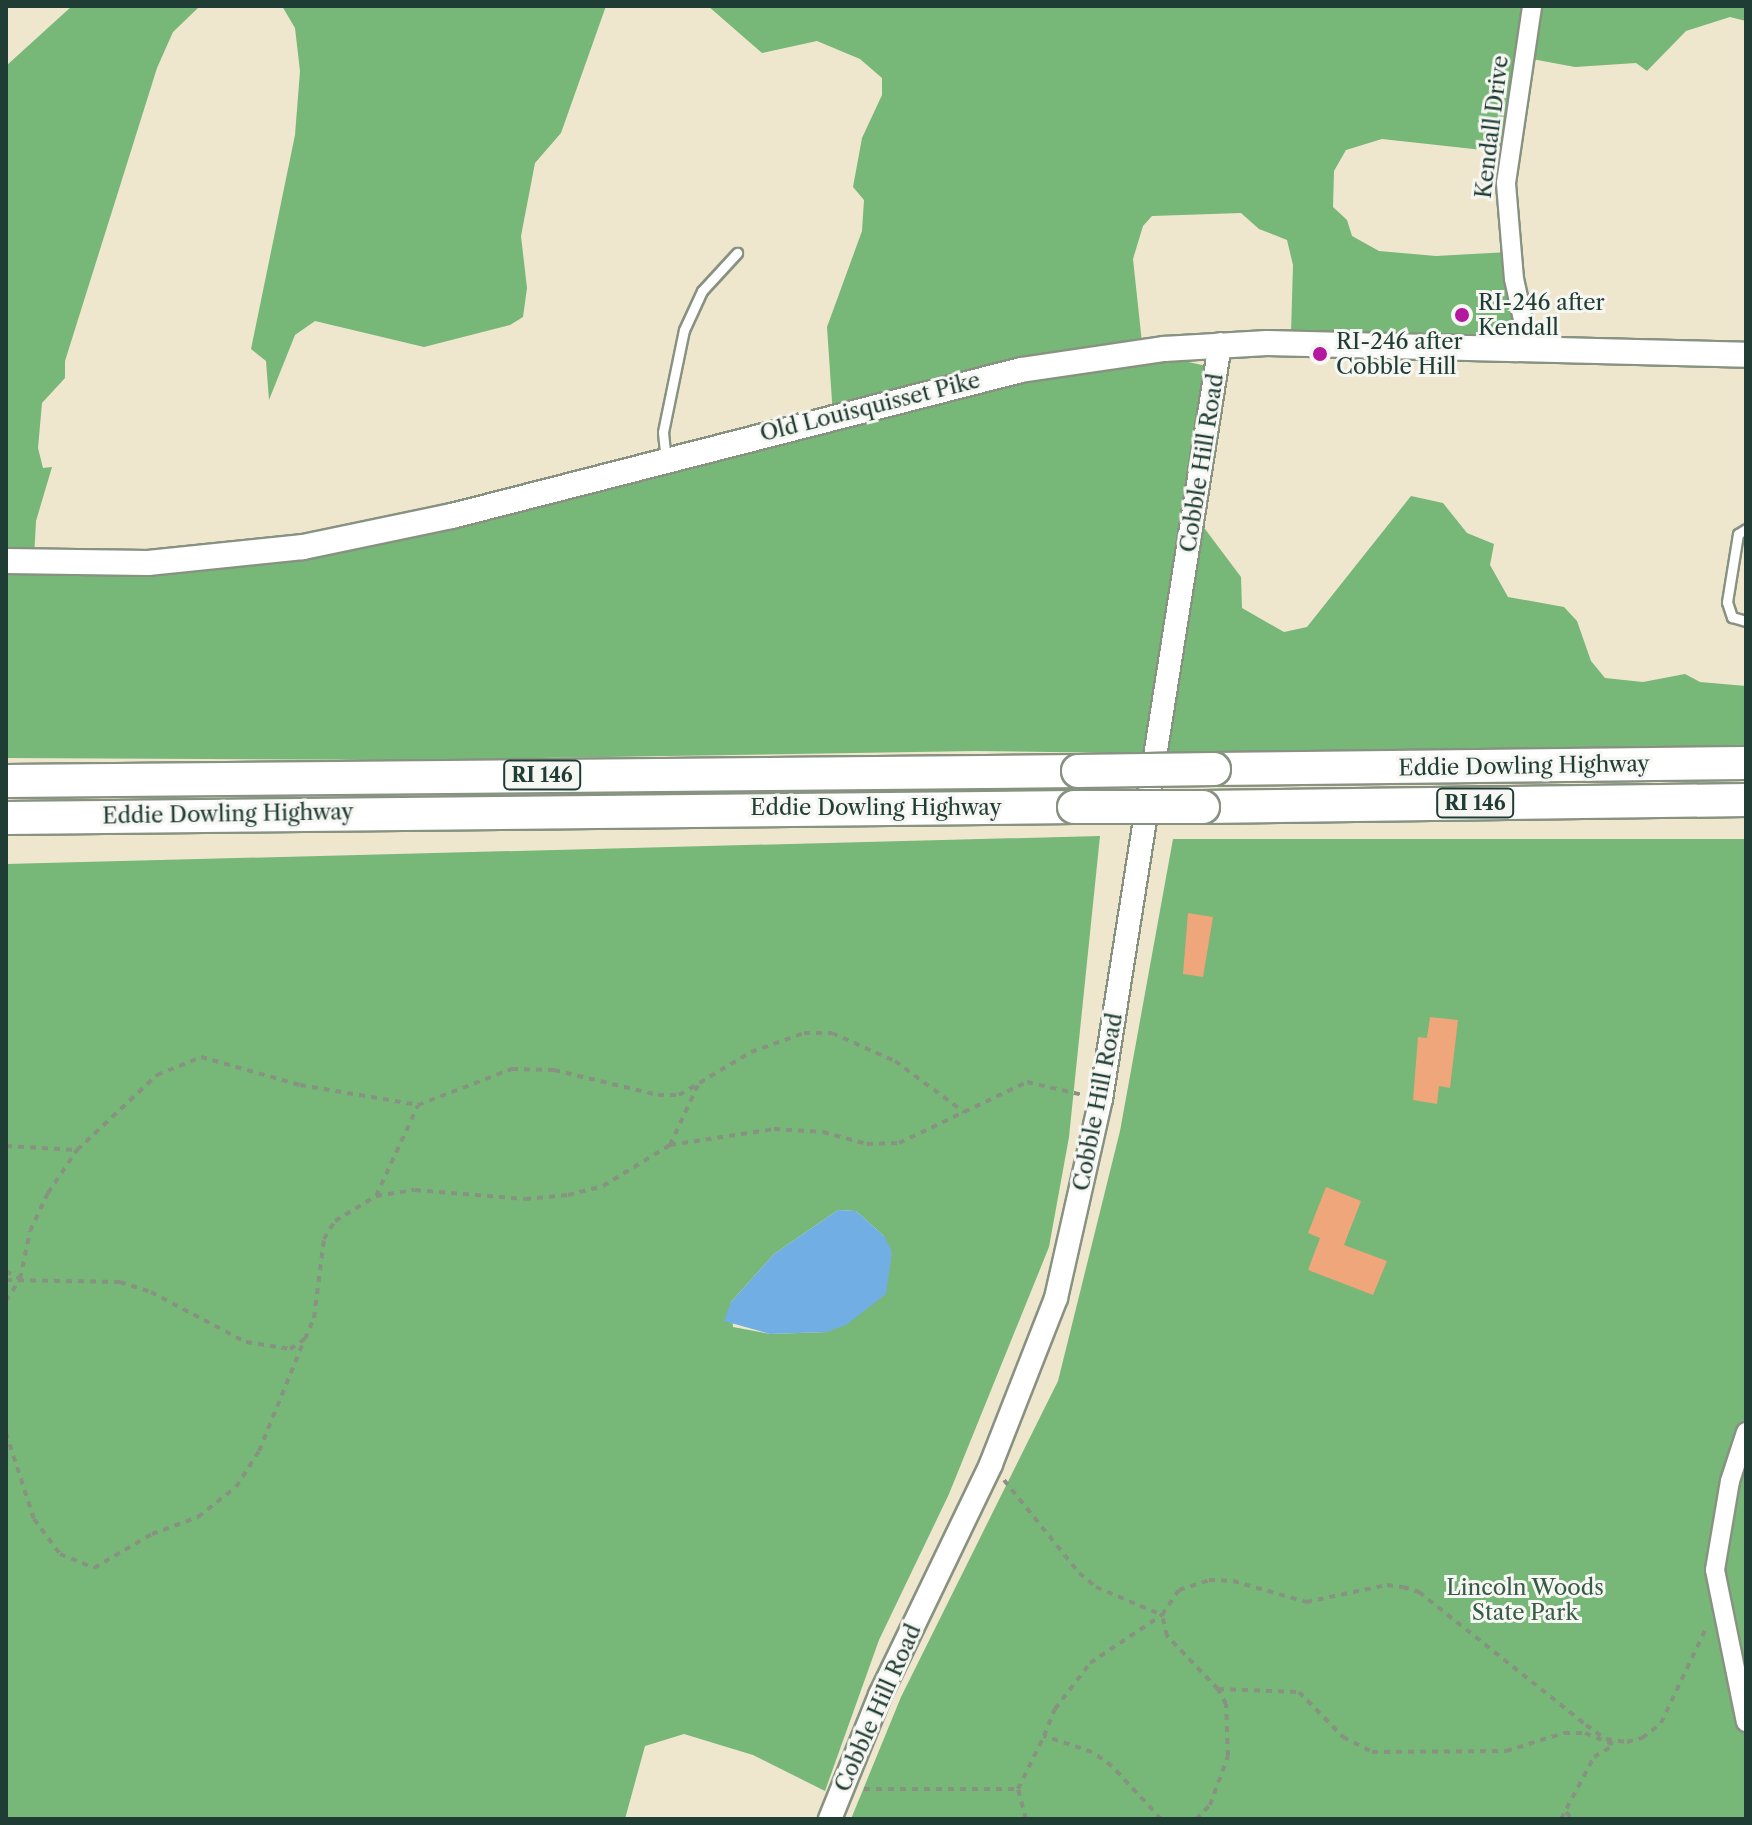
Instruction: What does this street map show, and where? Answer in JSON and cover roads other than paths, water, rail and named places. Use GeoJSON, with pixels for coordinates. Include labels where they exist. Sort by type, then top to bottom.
{"type":"FeatureCollection","features":[{"type":"Feature","properties":{"kind":"highway","name":"Eddie Dowling Highway"},"geometry":{"type":"LineString","coordinates":[[6,781],[1746,763]]}},
{"type":"Feature","properties":{"kind":"highway","name":"Eddie Dowling Highway"},"geometry":{"type":"LineString","coordinates":[[6,818],[1746,800]]}},
{"type":"Feature","properties":{"kind":"main road","name":"Old Louisquisset Pike"},"geometry":{"type":"LineString","coordinates":[[6,561],[148,563],[303,547],[452,516],[1021,370],[1220,344],[1529,347],[1746,355]]}},
{"type":"Feature","properties":{"kind":"street","name":"Kendall Drive"},"geometry":{"type":"LineString","coordinates":[[1529,347],[1514,279],[1506,183],[1532,6]]}},
{"type":"Feature","properties":{"kind":"street","name":"Cobble Hill Road"},"geometry":{"type":"LineString","coordinates":[[830,1819],[880,1695],[991,1464],[1056,1298],[1101,1099],[1220,344]]}},
{"type":"Feature","properties":{"kind":"street"},"geometry":{"type":"LineString","coordinates":[[1746,1432],[1730,1481],[1715,1570],[1746,1722]]}},
{"type":"Feature","properties":{"kind":"lane"},"geometry":{"type":"LineString","coordinates":[[666,461],[663,432],[684,330],[702,291],[737,253]]}},
{"type":"Feature","properties":{"kind":"lane"},"geometry":{"type":"LineString","coordinates":[[1746,529],[1738,534],[1727,602],[1732,617],[1746,621]]}},
{"type":"Feature","properties":{"kind":"water"},"geometry":{"type":"Polygon","coordinates":[[[838,1210],[856,1211],[884,1236],[892,1252],[886,1294],[846,1325],[827,1332],[770,1334],[724,1321],[731,1302],[774,1254],[838,1210]]]}},
{"type":"Feature","properties":{"kind":"place","name":"RI-246 after Kendall"},"geometry":{"type":"Point","coordinates":[1462,315]}},
{"type":"Feature","properties":{"kind":"place","name":"RI-246 after Cobble Hill"},"geometry":{"type":"Point","coordinates":[1320,354]}},
{"type":"Feature","properties":{"kind":"park label","name":"Lincoln Woods State Park"},"geometry":{"type":"Point","coordinates":[1525,1600]}}]}
